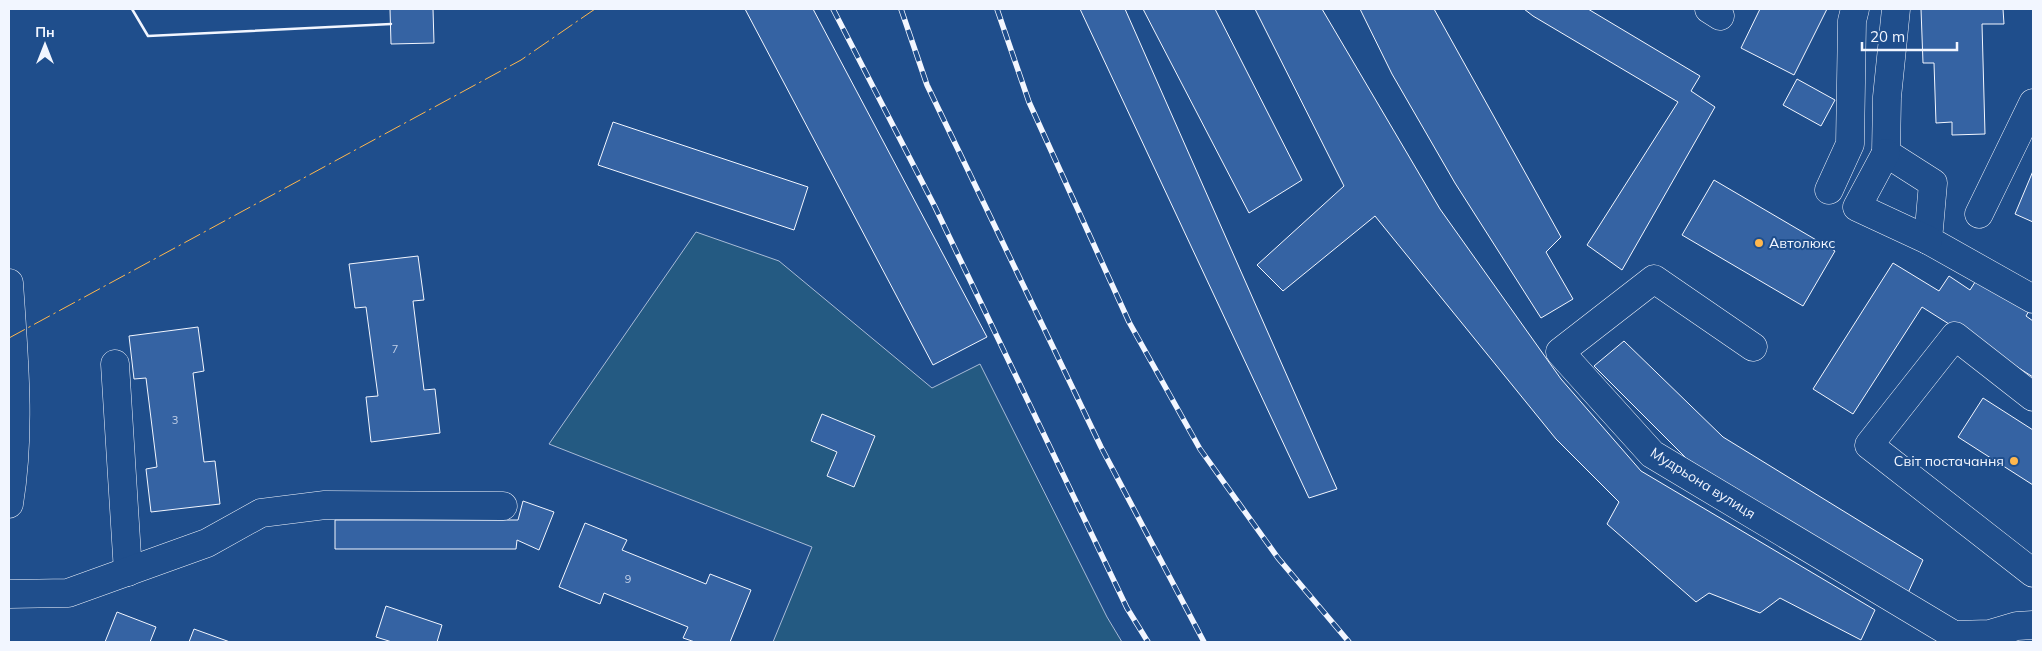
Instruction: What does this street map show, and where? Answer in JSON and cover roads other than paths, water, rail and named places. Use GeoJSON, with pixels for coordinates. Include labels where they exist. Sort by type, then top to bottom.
{"type":"FeatureCollection","features":[{"type":"Feature","properties":{"kind":"street"},"geometry":{"type":"LineString","coordinates":[[1829,190],[1850,144],[1852,21],[1855,9]]}},
{"type":"Feature","properties":{"kind":"street"},"geometry":{"type":"LineString","coordinates":[[1896,9],[1887,98],[1886,153],[1857,207],[1928,240],[2033,299]]}},
{"type":"Feature","properties":{"kind":"street"},"geometry":{"type":"LineString","coordinates":[[1979,214],[2033,103]]}},
{"type":"Feature","properties":{"kind":"street"},"geometry":{"type":"LineString","coordinates":[[1886,153],[1933,183],[1928,240]]}},
{"type":"Feature","properties":{"kind":"street","name":"Мудрьона вулиця"},"geometry":{"type":"LineString","coordinates":[[1753,347],[1654,279],[1560,352],[1652,454],[1954,636],[1990,634],[2017,626],[2033,625]]}},
{"type":"Feature","properties":{"kind":"street"},"geometry":{"type":"LineString","coordinates":[[9,284],[17,402],[9,504]]}},
{"type":"Feature","properties":{"kind":"street"},"geometry":{"type":"LineString","coordinates":[[2033,397],[1954,336],[1869,445],[2033,573]]}},
{"type":"Feature","properties":{"kind":"street"},"geometry":{"type":"LineString","coordinates":[[115,364],[128,572]]}},
{"type":"Feature","properties":{"kind":"street"},"geometry":{"type":"LineString","coordinates":[[9,594],[68,593],[208,543],[261,513],[325,505],[503,506]]}},
{"type":"Feature","properties":{"kind":"railway"},"geometry":{"type":"LineString","coordinates":[[833,9],[935,207],[1127,608],[1148,642]]}},
{"type":"Feature","properties":{"kind":"railway"},"geometry":{"type":"LineString","coordinates":[[901,9],[927,85],[1101,447],[1204,642]]}},
{"type":"Feature","properties":{"kind":"railway"},"geometry":{"type":"LineString","coordinates":[[997,9],[1029,102],[1129,322],[1200,449],[1278,558],[1349,642]]}},
{"type":"Feature","properties":{"kind":"place","name":"Автолюкс"},"geometry":{"type":"Point","coordinates":[1759,243]}},
{"type":"Feature","properties":{"kind":"place","name":"Світ постачання"},"geometry":{"type":"Point","coordinates":[2014,461]}}]}
